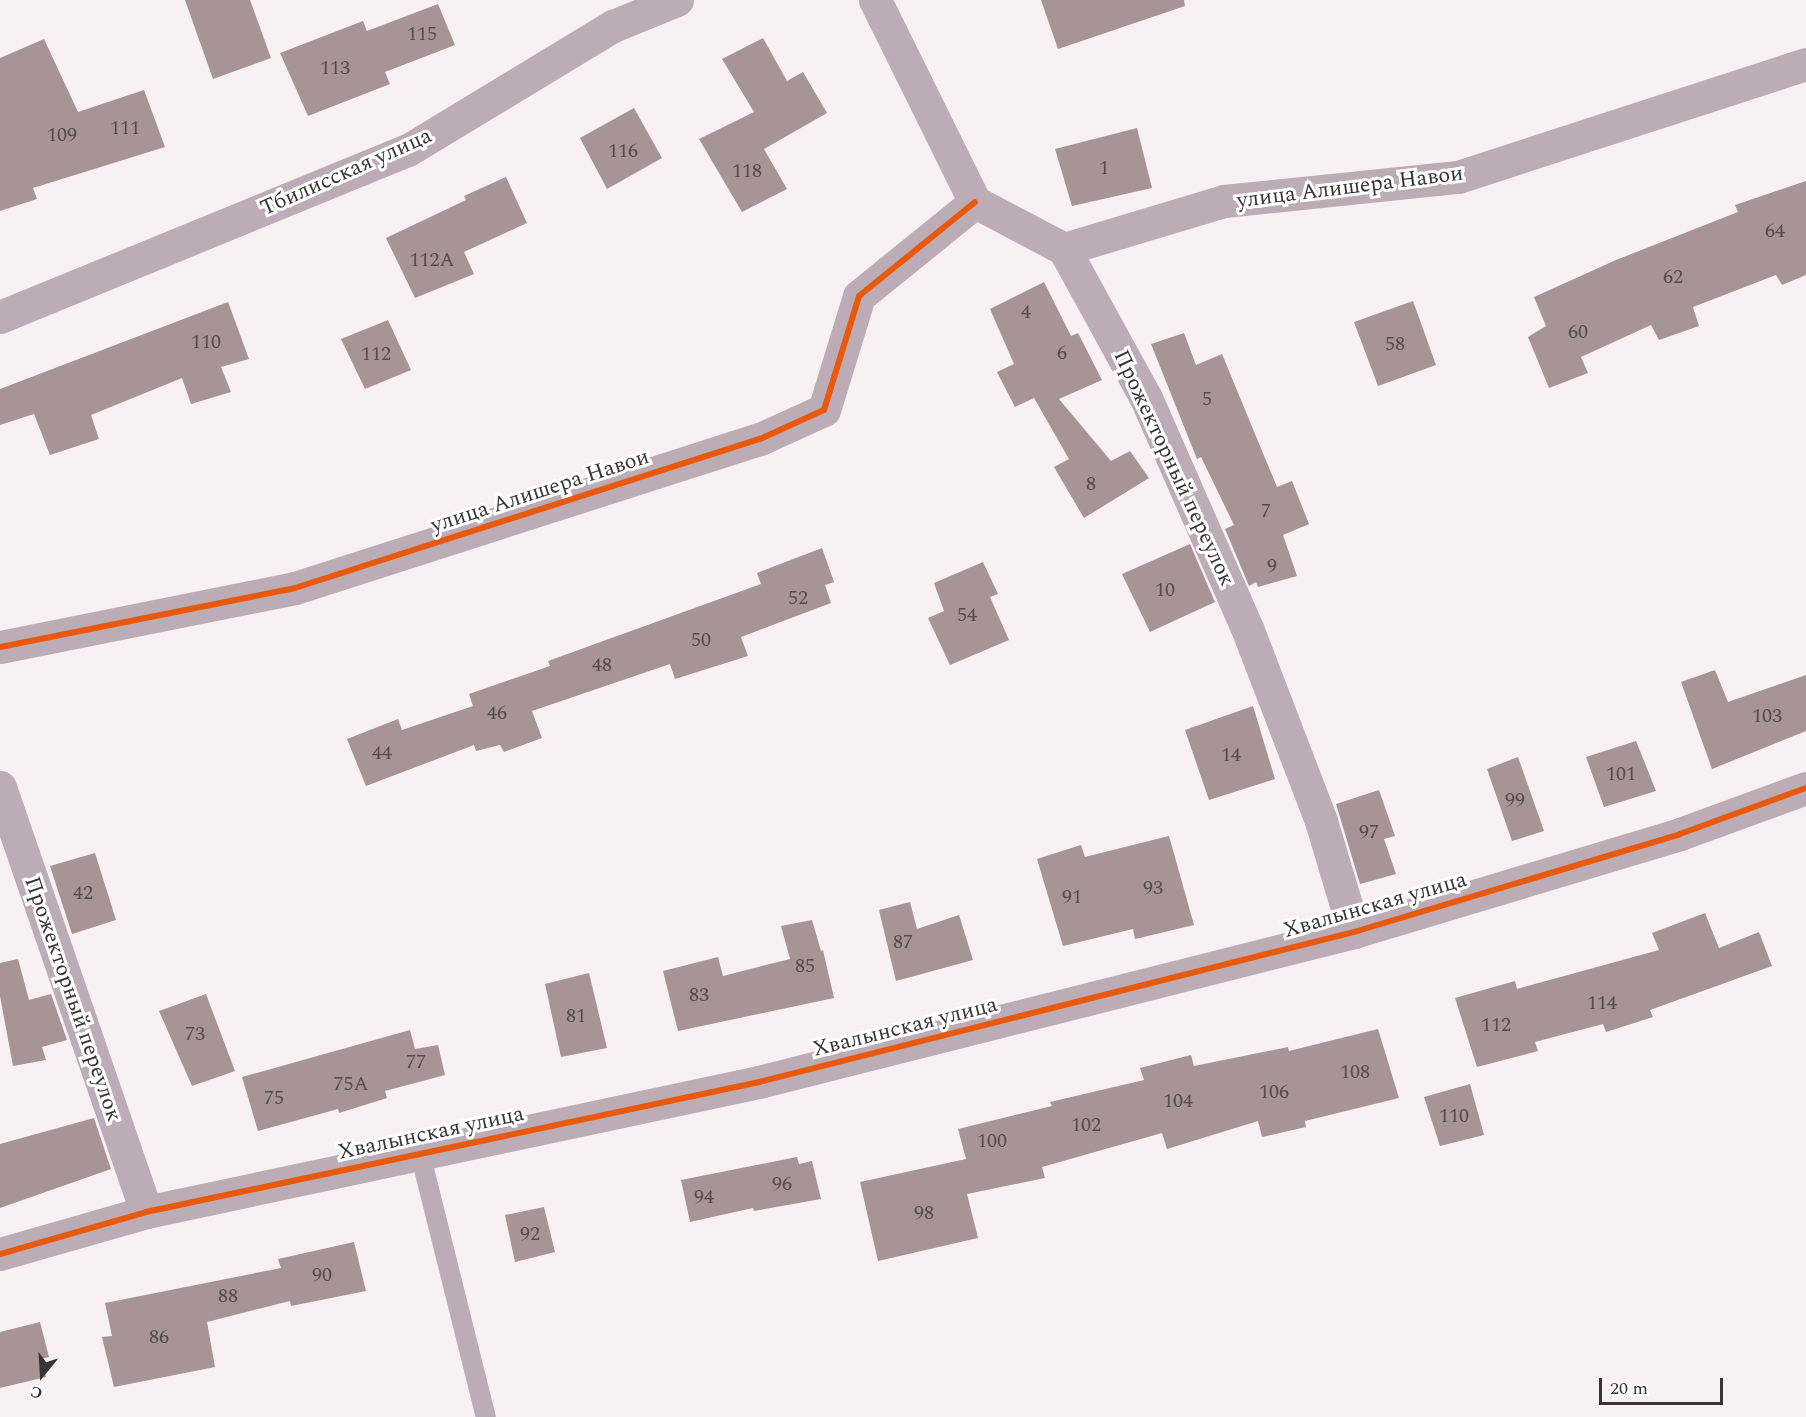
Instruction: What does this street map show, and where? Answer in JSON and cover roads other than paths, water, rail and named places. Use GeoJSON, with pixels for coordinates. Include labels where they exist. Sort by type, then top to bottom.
{"type":"FeatureCollection","features":[{"type":"Feature","properties":{"kind":"street","name":"Тбилисская улица"},"geometry":{"type":"LineString","coordinates":[[0,317],[408,150],[613,26],[677,0]]}},
{"type":"Feature","properties":{"kind":"street"},"geometry":{"type":"LineString","coordinates":[[875,0],[975,202],[1064,249]]}},
{"type":"Feature","properties":{"kind":"street","name":"улица Алишера Навои"},"geometry":{"type":"LineString","coordinates":[[1064,249],[1224,201],[1458,177],[1806,64]]}},
{"type":"Feature","properties":{"kind":"street","name":"улица Алишера Навои"},"geometry":{"type":"LineString","coordinates":[[0,647],[295,588],[760,439],[803,420],[824,410],[859,296],[975,202]]}},
{"type":"Feature","properties":{"kind":"street","name":"Прожекторный переулок"},"geometry":{"type":"LineString","coordinates":[[1064,249],[1146,398],[1205,529],[1247,628],[1321,821],[1354,932]]}},
{"type":"Feature","properties":{"kind":"street","name":"Прожекторный переулок"},"geometry":{"type":"LineString","coordinates":[[0,786],[146,1212]]}},
{"type":"Feature","properties":{"kind":"street","name":"Хвалынская улица"},"geometry":{"type":"LineString","coordinates":[[0,1254],[146,1212],[759,1082],[1354,932],[1680,834],[1806,788]]}},
{"type":"Feature","properties":{"kind":"lane"},"geometry":{"type":"LineString","coordinates":[[420,1153],[486,1417]]}}]}
